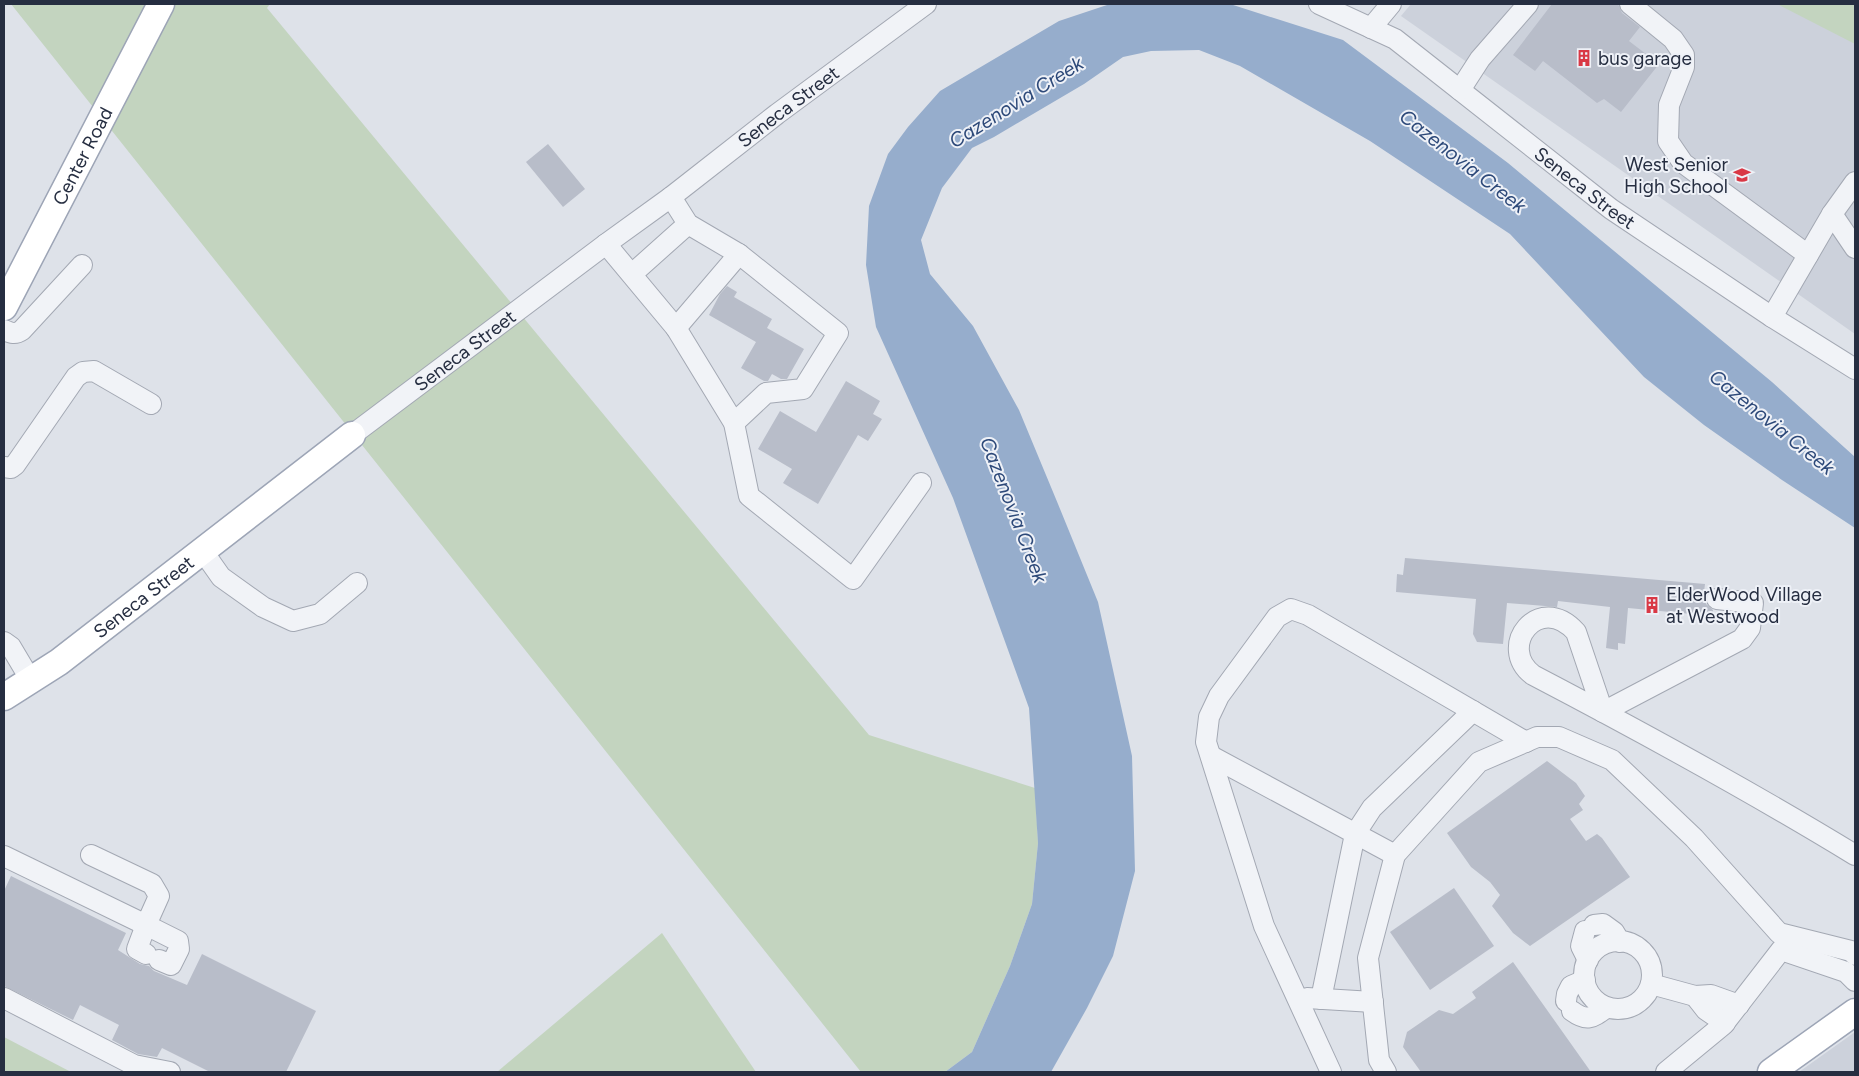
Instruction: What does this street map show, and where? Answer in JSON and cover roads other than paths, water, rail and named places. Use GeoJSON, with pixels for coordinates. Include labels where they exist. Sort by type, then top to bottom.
{"type":"FeatureCollection","features":[{"type":"Feature","properties":{"kind":"main road","name":"Center Road"},"geometry":{"type":"LineString","coordinates":[[4,307],[161,4]]}},
{"type":"Feature","properties":{"kind":"main road","name":"Seneca Street"},"geometry":{"type":"LineString","coordinates":[[4,697],[58,662],[352,435]]}},
{"type":"Feature","properties":{"kind":"main road"},"geometry":{"type":"LineString","coordinates":[[1771,1072],[1855,1012]]}},
{"type":"Feature","properties":{"kind":"street","name":"Seneca Street"},"geometry":{"type":"LineString","coordinates":[[352,435],[671,197],[777,114],[926,4]]}},
{"type":"Feature","properties":{"kind":"street","name":"Seneca Street"},"geometry":{"type":"LineString","coordinates":[[1319,4],[1394,39],[1611,209],[1772,317],[1855,369]]}},
{"type":"Feature","properties":{"kind":"street"},"geometry":{"type":"LineString","coordinates":[[1371,28],[1391,4]]}},
{"type":"Feature","properties":{"kind":"street"},"geometry":{"type":"LineString","coordinates":[[1460,90],[1480,59],[1528,4]]}},
{"type":"Feature","properties":{"kind":"street"},"geometry":{"type":"LineString","coordinates":[[1630,4],[1673,39],[1684,55],[1684,67],[1669,105],[1668,132],[1668,141],[1682,164],[1808,255]]}},
{"type":"Feature","properties":{"kind":"street"},"geometry":{"type":"LineString","coordinates":[[1772,317],[1832,214],[1855,182]]}},
{"type":"Feature","properties":{"kind":"street"},"geometry":{"type":"LineString","coordinates":[[671,197],[688,224],[739,254],[838,333],[803,389],[766,394],[734,423]]}},
{"type":"Feature","properties":{"kind":"street"},"geometry":{"type":"LineString","coordinates":[[1832,214],[1855,248]]}},
{"type":"Feature","properties":{"kind":"street"},"geometry":{"type":"LineString","coordinates":[[632,274],[688,224]]}},
{"type":"Feature","properties":{"kind":"street"},"geometry":{"type":"LineString","coordinates":[[606,244],[676,328],[734,423],[748,496],[853,579],[922,482]]}},
{"type":"Feature","properties":{"kind":"street"},"geometry":{"type":"LineString","coordinates":[[676,328],[739,254]]}},
{"type":"Feature","properties":{"kind":"street"},"geometry":{"type":"LineString","coordinates":[[4,330],[12,333],[22,330],[82,265]]}},
{"type":"Feature","properties":{"kind":"street"},"geometry":{"type":"LineString","coordinates":[[4,467],[11,468],[15,465],[76,377],[83,372],[94,371],[151,404]]}},
{"type":"Feature","properties":{"kind":"street"},"geometry":{"type":"LineString","coordinates":[[202,550],[221,577],[263,607],[294,622],[320,614],[357,583]]}},
{"type":"Feature","properties":{"kind":"street"},"geometry":{"type":"LineString","coordinates":[[1603,712],[1742,639],[1750,628],[1752,603],[1717,599]]}},
{"type":"Feature","properties":{"kind":"street"},"geometry":{"type":"LineString","coordinates":[[1331,1072],[1264,926],[1206,742],[1209,717],[1220,696],[1277,617],[1291,609],[1308,615],[1526,742]]}},
{"type":"Feature","properties":{"kind":"street"},"geometry":{"type":"LineString","coordinates":[[1603,712],[1576,632],[1567,622],[1561,620],[1544,618],[1530,622],[1523,631],[1520,644],[1520,658],[1524,668],[1533,675],[1798,820],[1855,855]]}},
{"type":"Feature","properties":{"kind":"street"},"geometry":{"type":"LineString","coordinates":[[4,642],[11,646],[30,679]]}},
{"type":"Feature","properties":{"kind":"street"},"geometry":{"type":"LineString","coordinates":[[1321,999],[1355,834],[1372,808],[1473,711]]}},
{"type":"Feature","properties":{"kind":"street"},"geometry":{"type":"LineString","coordinates":[[1386,1072],[1379,1060],[1368,958],[1395,855],[1479,762],[1537,737],[1559,737],[1612,760],[1694,838],[1780,942],[1846,972],[1855,981]]}},
{"type":"Feature","properties":{"kind":"street"},"geometry":{"type":"LineString","coordinates":[[1211,756],[1395,855]]}},
{"type":"Feature","properties":{"kind":"street"},"geometry":{"type":"LineString","coordinates":[[4,856],[146,925],[178,941],[179,949],[171,965],[136,949],[146,925],[159,896],[152,884],[91,855]]}},
{"type":"Feature","properties":{"kind":"street"},"geometry":{"type":"LineString","coordinates":[[1606,1008],[1593,1017],[1581,1017],[1569,1006],[1566,994],[1586,970],[1594,951],[1603,944],[1614,941],[1636,946],[1650,962],[1653,973],[1647,995],[1634,1006],[1617,1010],[1606,1008],[1596,1002],[1589,993],[1586,970],[1580,946],[1590,928],[1603,924],[1614,932],[1620,942]]}},
{"type":"Feature","properties":{"kind":"street"},"geometry":{"type":"LineString","coordinates":[[1780,942],[1855,954]]}},
{"type":"Feature","properties":{"kind":"street"},"geometry":{"type":"LineString","coordinates":[[1666,1072],[1725,1023],[1780,942]]}},
{"type":"Feature","properties":{"kind":"street"},"geometry":{"type":"LineString","coordinates":[[1651,984],[1695,996],[1711,995],[1739,1005]]}},
{"type":"Feature","properties":{"kind":"street"},"geometry":{"type":"LineString","coordinates":[[1695,996],[1706,1010],[1725,1023]]}},
{"type":"Feature","properties":{"kind":"street"},"geometry":{"type":"LineString","coordinates":[[4,998],[134,1065],[170,1072]]}},
{"type":"Feature","properties":{"kind":"street"},"geometry":{"type":"LineString","coordinates":[[1296,998],[1372,1002]]}},
{"type":"Feature","properties":{"kind":"water","name":"Cazenovia Creek"},"geometry":{"type":"Polygon","coordinates":[[[1110,4],[1230,4],[1343,40],[1508,163],[1772,382],[1855,457],[1855,528],[1704,425],[1644,377],[1510,234],[1370,141],[1240,66],[1199,50],[1151,51],[1123,57],[1084,84],[972,148],[942,188],[921,240],[930,274],[973,326],[1019,410],[1058,504],[1098,602],[1132,756],[1135,871],[1113,956],[1087,1008],[1051,1072],[945,1072],[972,1052],[1010,966],[1032,904],[1038,843],[1029,708],[953,498],[876,327],[866,265],[869,206],[888,154],[908,127],[940,91],[1059,21],[1110,4]]]}},
{"type":"Feature","properties":{"kind":"place","name":"bus garage"},"geometry":{"type":"Point","coordinates":[1584,58]}},
{"type":"Feature","properties":{"kind":"place","name":"West Senior High School"},"geometry":{"type":"Point","coordinates":[1742,175]}},
{"type":"Feature","properties":{"kind":"place","name":"ElderWood Village at Westwood"},"geometry":{"type":"Point","coordinates":[1652,605]}}]}
